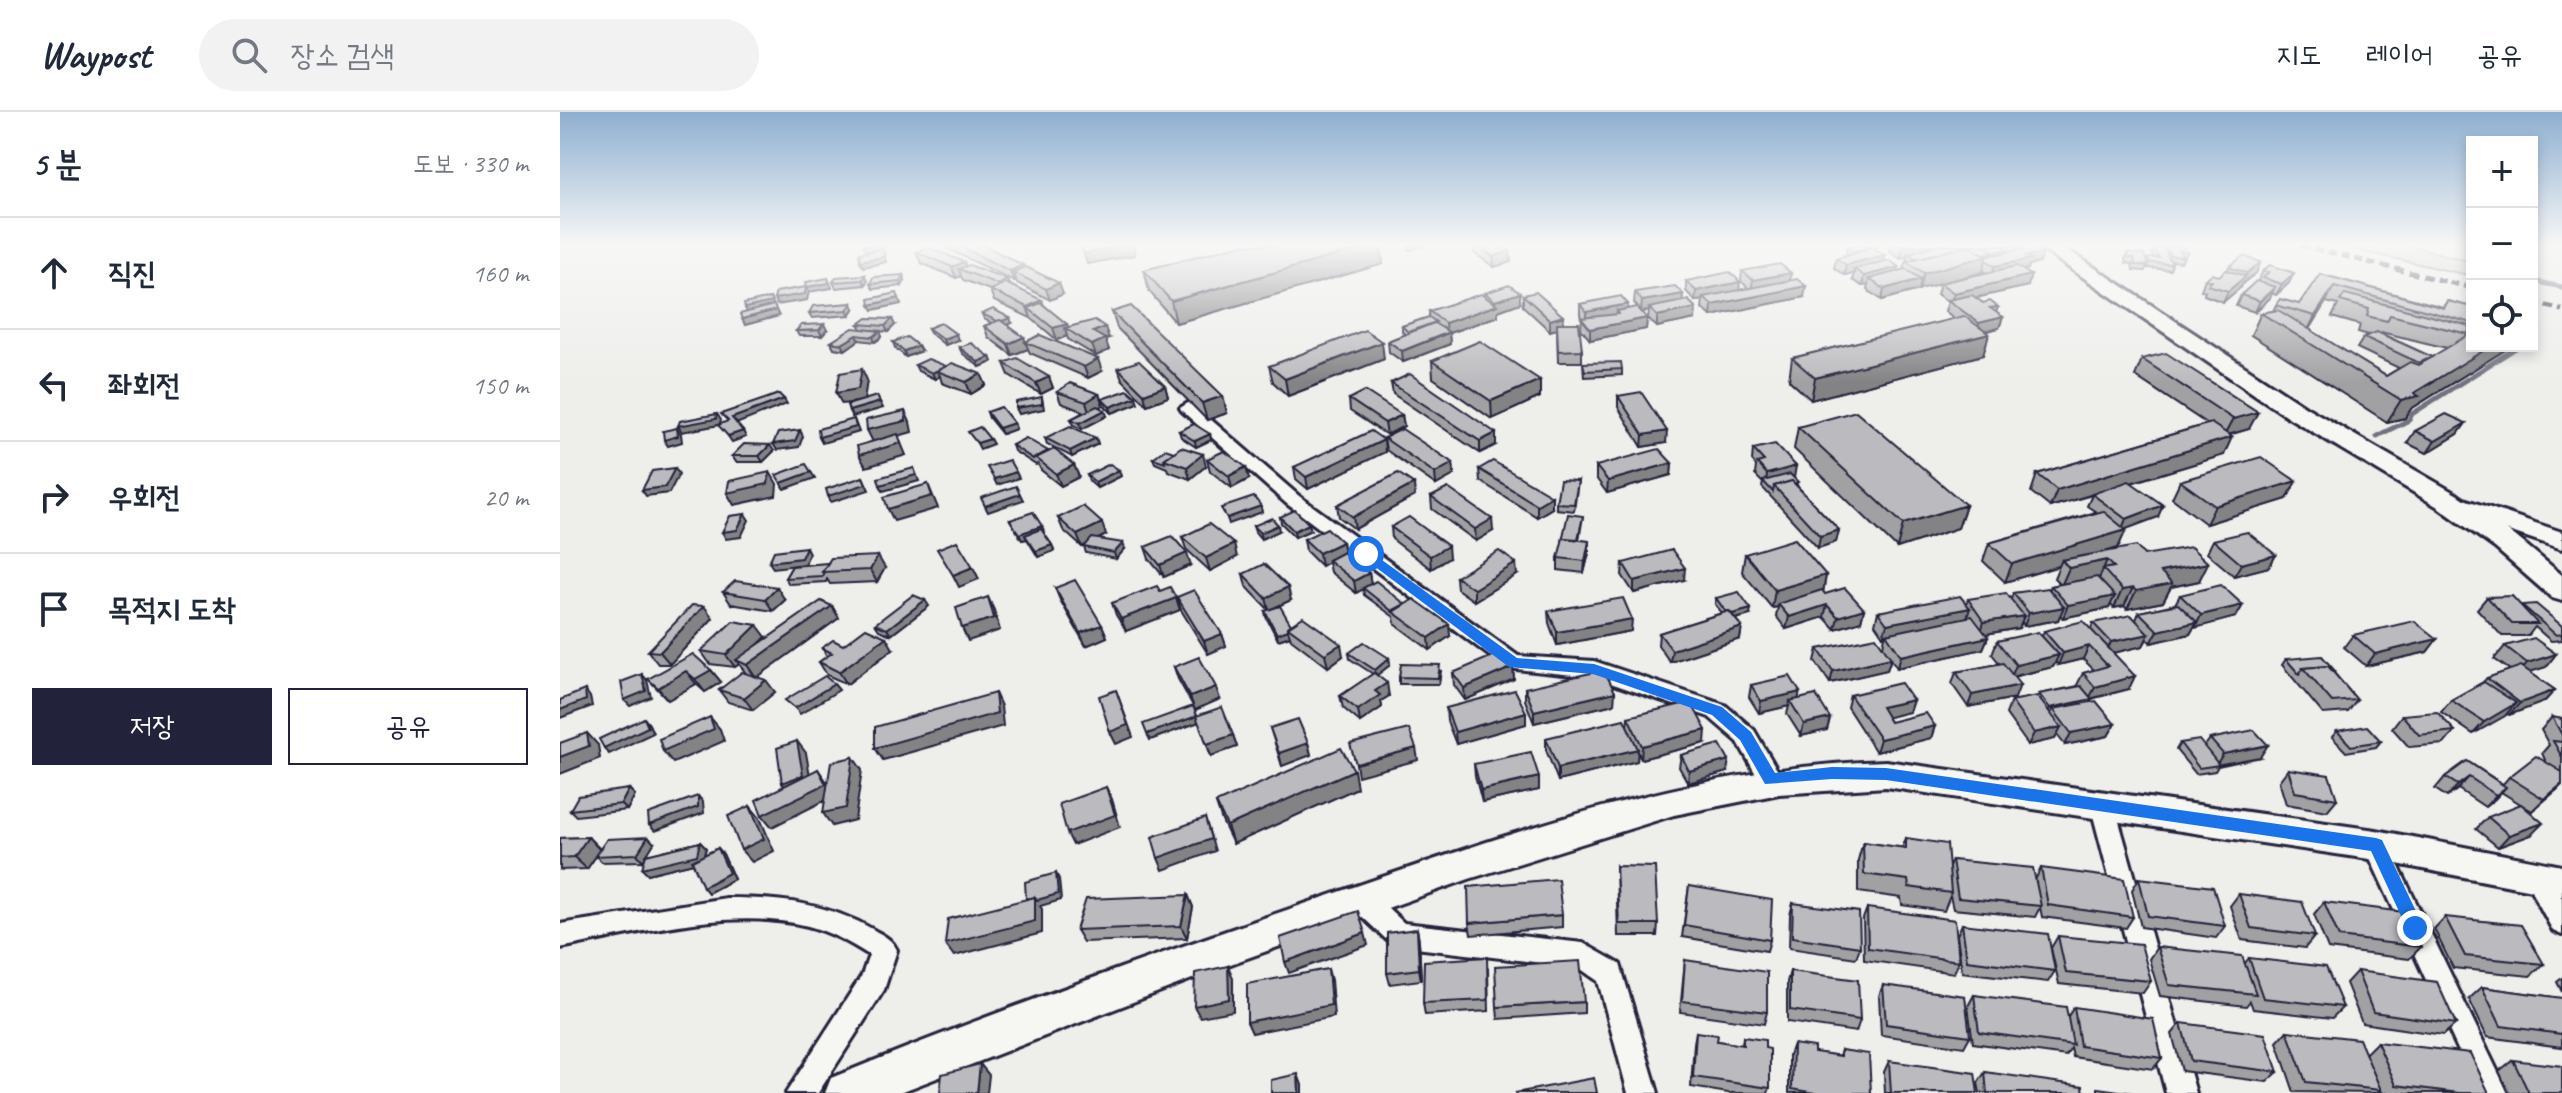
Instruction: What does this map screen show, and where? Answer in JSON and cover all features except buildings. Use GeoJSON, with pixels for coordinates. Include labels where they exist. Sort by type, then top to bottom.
{"type":"FeatureCollection","features":[{"type":"Feature","properties":{"kind":"main road"},"geometry":{"type":"LineString","coordinates":[[2115,291],[2297,412],[2448,501],[2505,542],[2562,591]]}},
{"type":"Feature","properties":{"kind":"main road"},"geometry":{"type":"LineString","coordinates":[[2448,501],[2562,541]]}},
{"type":"Feature","properties":{"kind":"main road"},"geometry":{"type":"LineString","coordinates":[[846,1093],[1116,988],[1361,899],[1660,805],[1771,780],[1832,773],[1886,774],[2376,845],[2550,879]]}},
{"type":"Feature","properties":{"kind":"street"},"geometry":{"type":"LineString","coordinates":[[1188,408],[1293,500],[1513,663],[1594,669],[1717,711],[1746,736],[1771,780]]}},
{"type":"Feature","properties":{"kind":"street"},"geometry":{"type":"LineString","coordinates":[[2102,804],[2181,1093]]}},
{"type":"Feature","properties":{"kind":"street"},"geometry":{"type":"LineString","coordinates":[[2376,845],[2493,1093]]}},
{"type":"Feature","properties":{"kind":"street"},"geometry":{"type":"LineString","coordinates":[[2550,879],[2562,923]]}},
{"type":"Feature","properties":{"kind":"street"},"geometry":{"type":"LineString","coordinates":[[1361,899],[1398,934],[1583,955],[1610,973],[1643,1093]]}},
{"type":"Feature","properties":{"kind":"street"},"geometry":{"type":"LineString","coordinates":[[560,936],[732,907],[804,911],[860,932],[884,950],[874,981],[801,1093]]}},
{"type":"Feature","properties":{"kind":"waterway"},"geometry":{"type":"LineString","coordinates":[[2377,436],[2409,420],[2412,414],[2510,352]]}},
{"type":"Feature","properties":{"kind":"railway"},"geometry":{"type":"LineString","coordinates":[[2538,304],[2562,310]]}},
{"type":"Feature","properties":{"kind":"route"},"geometry":{"type":"LineString","coordinates":[[1366,554],[1513,663],[1594,669],[1717,711],[1746,736],[1771,780],[1832,773],[1886,774],[2376,845],[2415,928]]}}]}
